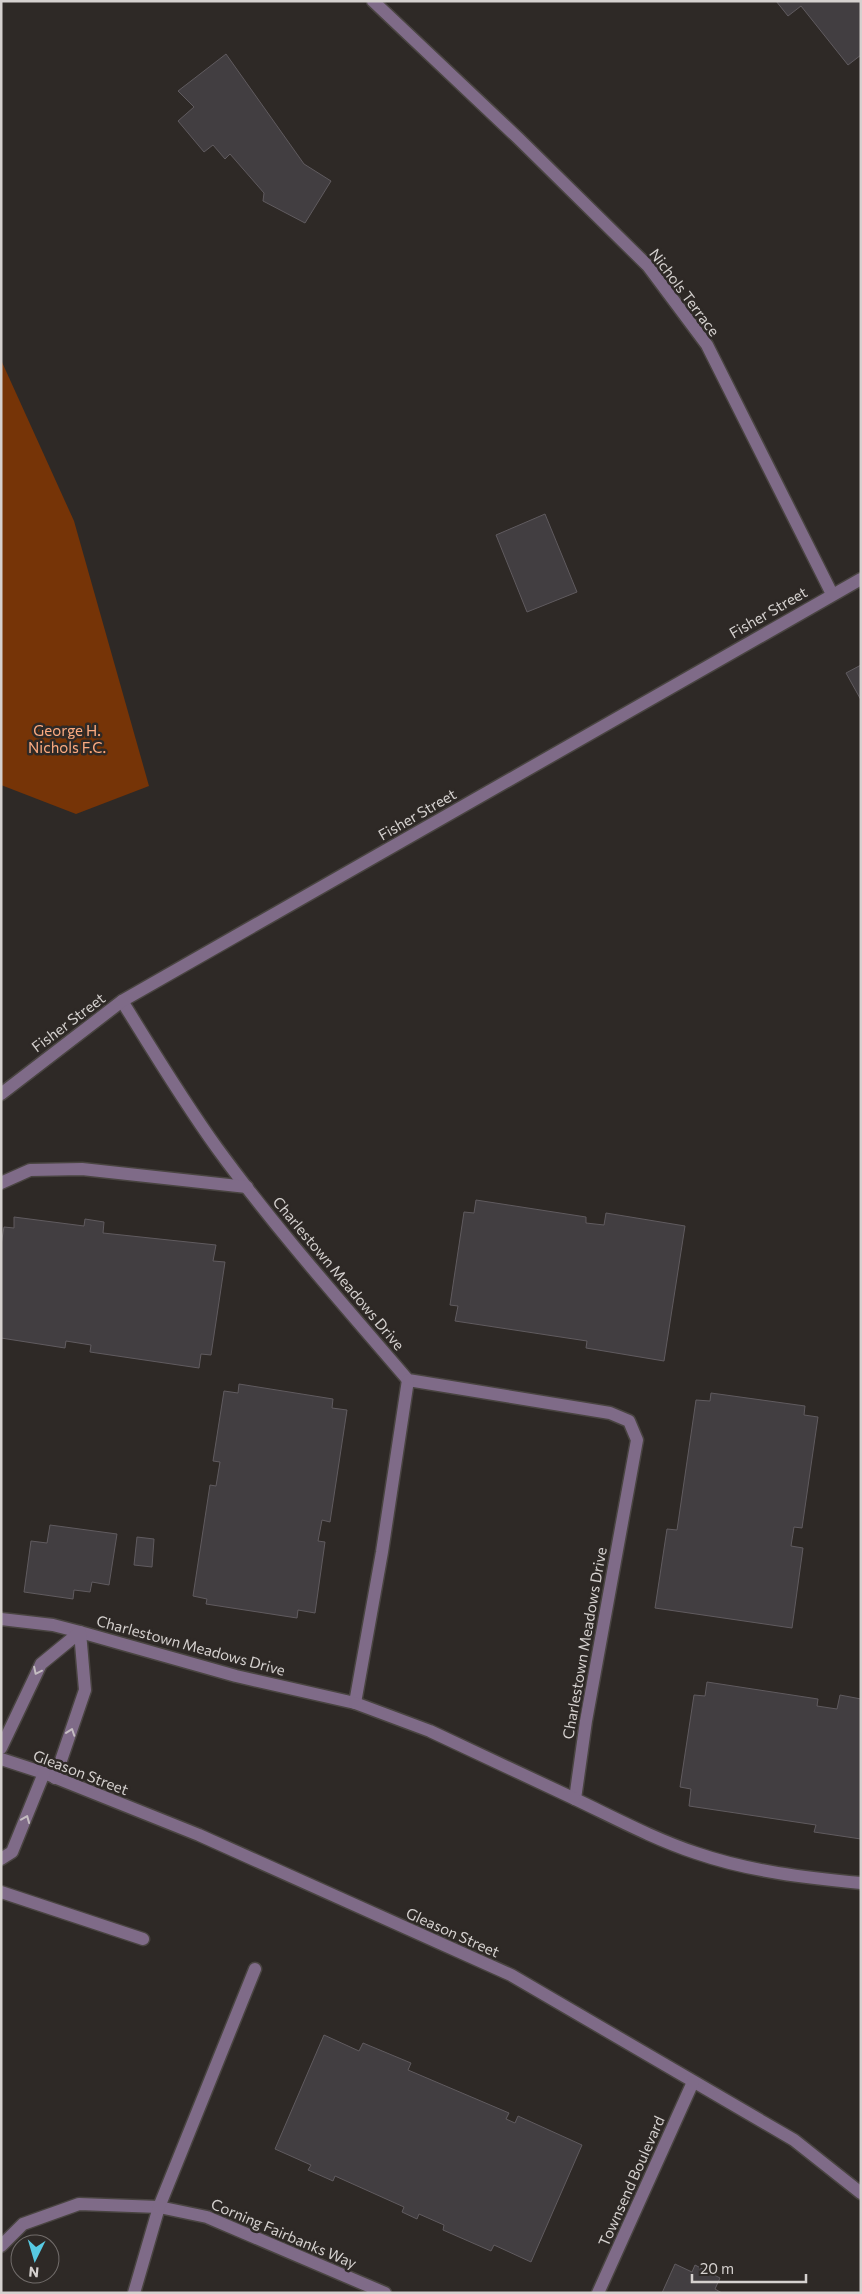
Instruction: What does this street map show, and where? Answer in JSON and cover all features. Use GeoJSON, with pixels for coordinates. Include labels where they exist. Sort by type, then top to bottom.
{"type":"FeatureCollection","features":[{"type":"Feature","properties":{"kind":"street","name":"Nichols Terrace"},"geometry":{"type":"LineString","coordinates":[[373,1],[518,138],[648,266],[707,345],[832,594]]}},
{"type":"Feature","properties":{"kind":"street","name":"Fisher Street"},"geometry":{"type":"LineString","coordinates":[[1,1094],[122,1001],[832,594],[861,580]]}},
{"type":"Feature","properties":{"kind":"street","name":"Charlestown Meadows Drive"},"geometry":{"type":"LineString","coordinates":[[1,1619],[53,1625],[236,1676],[355,1703],[430,1731],[575,1799],[586,1721],[638,1440],[629,1421],[610,1413],[408,1380],[247,1187],[190,1110],[122,1001]]}},
{"type":"Feature","properties":{"kind":"street"},"geometry":{"type":"LineString","coordinates":[[1,1183],[30,1170],[82,1169],[247,1187]]}},
{"type":"Feature","properties":{"kind":"street"},"geometry":{"type":"LineString","coordinates":[[355,1703],[380,1560],[408,1380]]}},
{"type":"Feature","properties":{"kind":"street","name":"Charlestown Meadows Drive"},"geometry":{"type":"LineString","coordinates":[[1,1748],[41,1664],[80,1632]]}},
{"type":"Feature","properties":{"kind":"street","name":"Charlestown Meadows Drive"},"geometry":{"type":"LineString","coordinates":[[1,1859],[12,1852],[49,1776],[85,1690],[80,1632]]}},
{"type":"Feature","properties":{"kind":"street","name":"Gleason Street"},"geometry":{"type":"LineString","coordinates":[[1,1760],[49,1776],[199,1835],[511,1975],[794,2140],[861,2194]]}},
{"type":"Feature","properties":{"kind":"street"},"geometry":{"type":"LineString","coordinates":[[575,1799],[656,1838],[697,1854],[763,1870],[861,1882]]}},
{"type":"Feature","properties":{"kind":"street"},"geometry":{"type":"LineString","coordinates":[[1,1892],[143,1939]]}},
{"type":"Feature","properties":{"kind":"street"},"geometry":{"type":"LineString","coordinates":[[134,2293],[158,2207],[254,1969]]}},
{"type":"Feature","properties":{"kind":"street","name":"Townsend Boulevard"},"geometry":{"type":"LineString","coordinates":[[598,2293],[693,2082]]}},
{"type":"Feature","properties":{"kind":"street","name":"Corning Fairbanks Way"},"geometry":{"type":"LineString","coordinates":[[1,2246],[23,2224],[79,2204],[158,2207],[207,2217],[385,2293]]}},
{"type":"Feature","properties":{"kind":"green space","name":"George H. Nichols F.C."},"geometry":{"type":"Polygon","coordinates":[[[1,360],[74,521],[149,786],[76,814],[1,785],[1,360]]]}},
{"type":"Feature","properties":{"kind":"building"},"geometry":{"type":"Polygon","coordinates":[[[776,1],[861,1],[861,55],[848,65],[801,6],[788,16],[776,1]]]}},
{"type":"Feature","properties":{"kind":"building"},"geometry":{"type":"Polygon","coordinates":[[[226,54],[304,164],[331,181],[305,223],[263,201],[264,193],[230,154],[225,159],[213,145],[204,152],[178,121],[194,107],[178,91],[226,54]]]}},
{"type":"Feature","properties":{"kind":"building"},"geometry":{"type":"Polygon","coordinates":[[[545,514],[577,592],[527,612],[496,535],[545,514]]]}},
{"type":"Feature","properties":{"kind":"building"},"geometry":{"type":"Polygon","coordinates":[[[861,665],[861,700],[846,673],[861,665]]]}},
{"type":"Feature","properties":{"kind":"building"},"geometry":{"type":"Polygon","coordinates":[[[476,1200],[586,1217],[586,1223],[604,1225],[606,1213],[685,1226],[664,1361],[586,1348],[587,1341],[455,1321],[458,1306],[450,1305],[464,1212],[474,1213],[476,1200]]]}},
{"type":"Feature","properties":{"kind":"building"},"geometry":{"type":"Polygon","coordinates":[[[14,1217],[84,1226],[85,1219],[104,1222],[103,1233],[216,1245],[213,1261],[225,1262],[211,1355],[201,1354],[199,1368],[90,1352],[91,1345],[66,1341],[65,1348],[1,1338],[1,1245],[4,1227],[14,1228],[14,1217]]]}},
{"type":"Feature","properties":{"kind":"building"},"geometry":{"type":"Polygon","coordinates":[[[239,1384],[333,1399],[332,1408],[347,1410],[330,1522],[322,1520],[318,1541],[325,1542],[315,1613],[298,1610],[297,1618],[206,1604],[207,1599],[193,1596],[210,1485],[216,1486],[220,1462],[213,1461],[224,1391],[238,1393],[239,1384]]]}},
{"type":"Feature","properties":{"kind":"building"},"geometry":{"type":"Polygon","coordinates":[[[711,1393],[805,1406],[804,1415],[818,1417],[802,1528],[794,1527],[791,1546],[803,1548],[792,1628],[655,1608],[667,1529],[677,1530],[696,1400],[710,1401],[711,1393]]]}},
{"type":"Feature","properties":{"kind":"building"},"geometry":{"type":"Polygon","coordinates":[[[50,1525],[117,1534],[109,1585],[92,1582],[90,1592],[74,1590],[73,1599],[24,1592],[31,1541],[47,1543],[50,1525]]]}},
{"type":"Feature","properties":{"kind":"building"},"geometry":{"type":"Polygon","coordinates":[[[137,1537],[154,1539],[152,1567],[134,1565],[137,1537]]]}},
{"type":"Feature","properties":{"kind":"building"},"geometry":{"type":"Polygon","coordinates":[[[707,1682],[818,1699],[817,1706],[837,1709],[840,1695],[861,1699],[861,1839],[814,1832],[816,1825],[689,1806],[691,1789],[680,1787],[694,1695],[705,1696],[707,1682]]]}},
{"type":"Feature","properties":{"kind":"building"},"geometry":{"type":"Polygon","coordinates":[[[324,2035],[359,2051],[363,2043],[411,2063],[408,2070],[509,2113],[506,2119],[515,2123],[518,2116],[582,2145],[531,2262],[494,2245],[491,2251],[443,2230],[444,2225],[419,2214],[417,2219],[402,2212],[404,2207],[335,2176],[333,2181],[308,2170],[311,2165],[275,2149],[324,2035]]]}},
{"type":"Feature","properties":{"kind":"building"},"geometry":{"type":"Polygon","coordinates":[[[675,2264],[692,2272],[695,2265],[720,2278],[715,2289],[722,2293],[662,2293],[675,2264]]]}}]}
